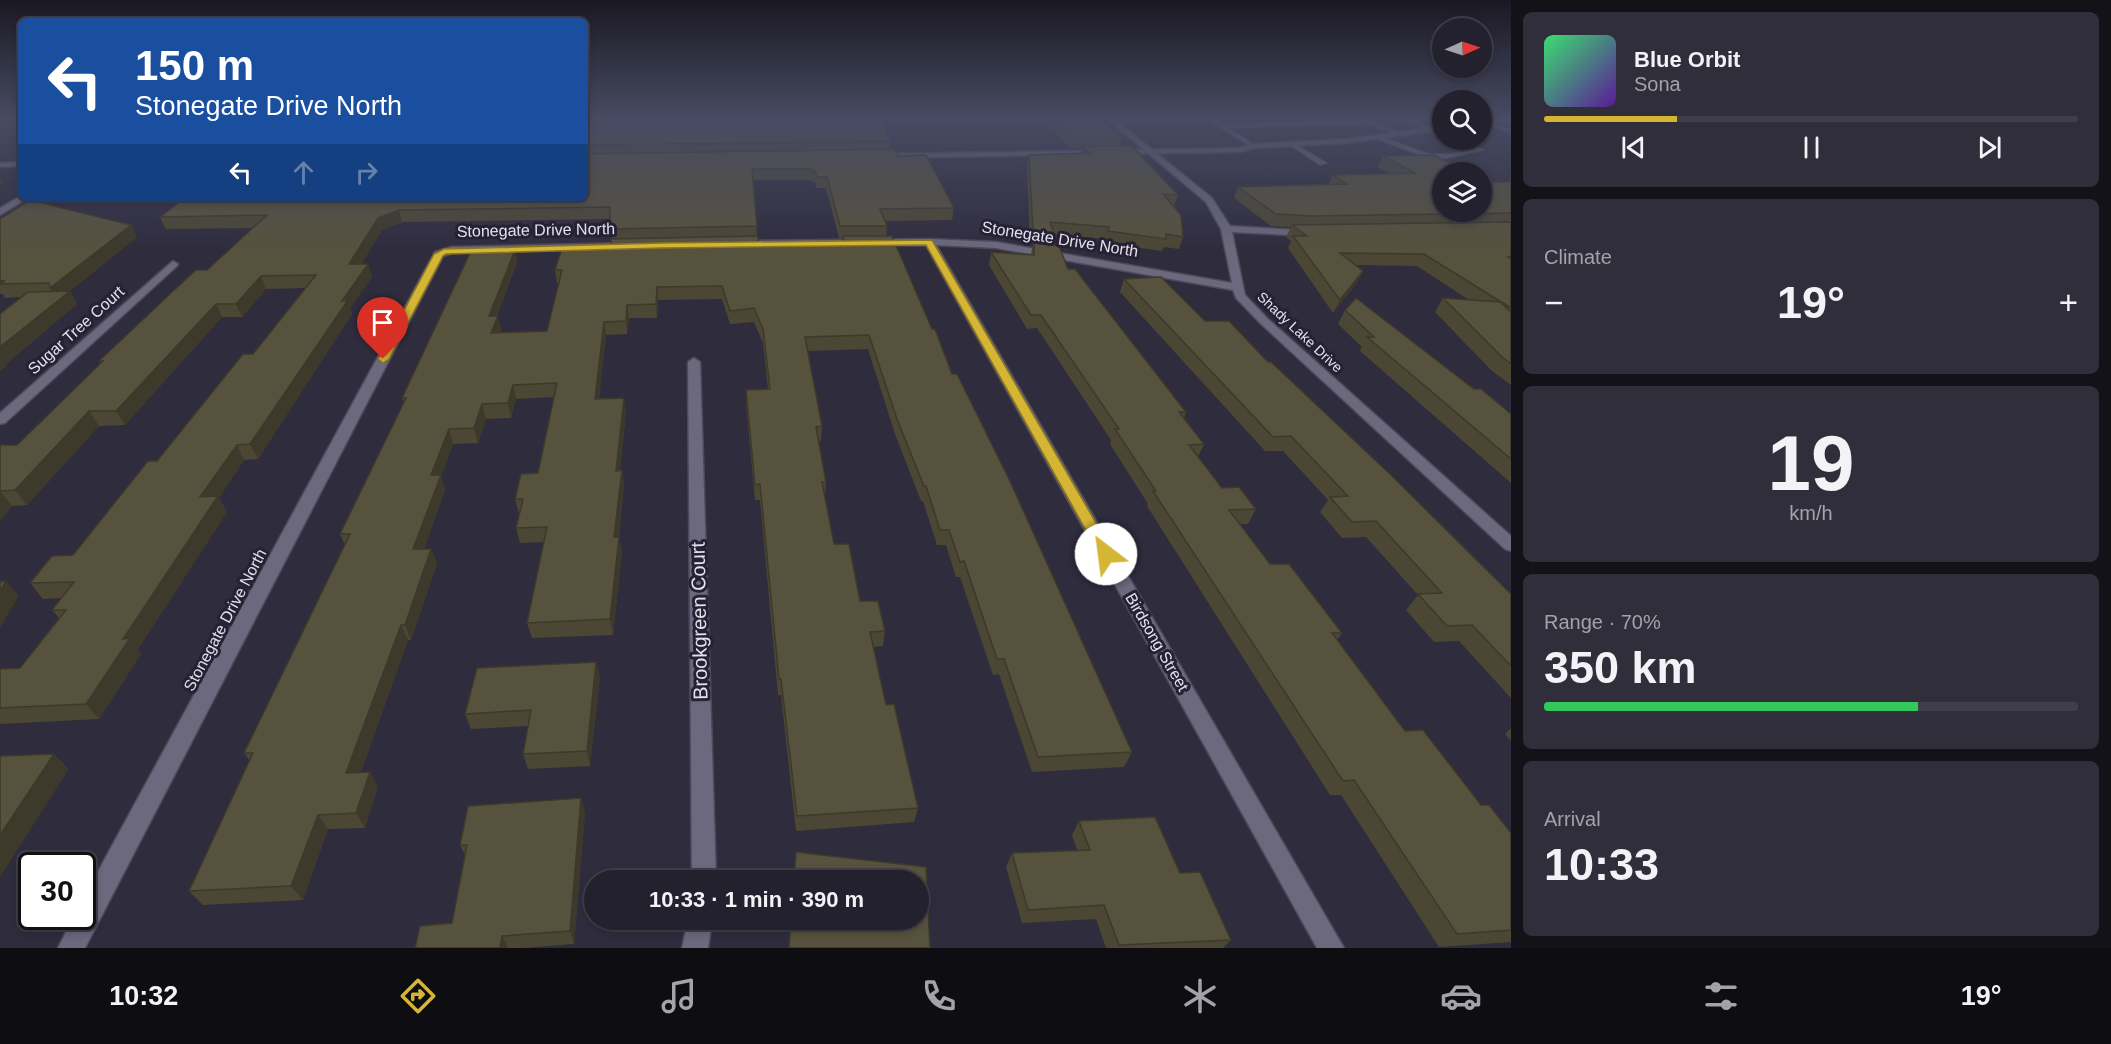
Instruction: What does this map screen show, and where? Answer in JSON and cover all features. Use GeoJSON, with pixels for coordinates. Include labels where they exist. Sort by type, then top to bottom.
{"type":"FeatureCollection","features":[{"type":"Feature","properties":{"kind":"street","name":"Shady Lake Drive"},"geometry":{"type":"LineString","coordinates":[[1163,162],[1209,200],[1218,212],[1226,229],[1240,296],[1264,321],[1511,545]]}},
{"type":"Feature","properties":{"kind":"street"},"geometry":{"type":"LineString","coordinates":[[0,165],[18,164]]}},
{"type":"Feature","properties":{"kind":"street"},"geometry":{"type":"LineString","coordinates":[[0,212],[18,201]]}},
{"type":"Feature","properties":{"kind":"street"},"geometry":{"type":"LineString","coordinates":[[1226,229],[1316,232]]}},
{"type":"Feature","properties":{"kind":"street","name":"Birdsong Street"},"geometry":{"type":"LineString","coordinates":[[929,242],[1331,948]]}},
{"type":"Feature","properties":{"kind":"street","name":"Stonegate Drive North"},"geometry":{"type":"LineString","coordinates":[[720,244],[972,243],[1031,249],[1237,287]]}},
{"type":"Feature","properties":{"kind":"street","name":"Stonegate Drive North"},"geometry":{"type":"LineString","coordinates":[[71,948],[439,254],[451,250],[650,246]]}},
{"type":"Feature","properties":{"kind":"street","name":"Sugar Tree Court"},"geometry":{"type":"LineString","coordinates":[[0,420],[173,264]]}},
{"type":"Feature","properties":{"kind":"street","name":"Brookgreen Court"},"geometry":{"type":"LineString","coordinates":[[694,362],[704,870]]}},
{"type":"Feature","properties":{"kind":"street"},"geometry":{"type":"LineString","coordinates":[[695,948],[698,930]]}},
{"type":"Feature","properties":{"kind":"lane"},"geometry":{"type":"LineString","coordinates":[[0,206],[11,205]]}},
{"type":"Feature","properties":{"kind":"building"},"geometry":{"type":"Polygon","coordinates":[[[588,162],[930,162],[954,208],[880,209],[887,226],[840,226],[827,177],[817,177],[815,171],[810,169],[752,169],[757,226],[610,229],[610,207],[399,210],[378,218],[349,264],[368,264],[342,301],[348,300],[250,444],[237,445],[200,497],[218,496],[123,639],[130,638],[86,704],[0,708],[0,669],[20,668],[66,610],[52,610],[74,582],[30,583],[52,556],[73,555],[148,461],[157,461],[243,354],[253,354],[316,275],[261,276],[236,304],[216,304],[116,411],[89,411],[15,490],[0,491],[0,445],[17,445],[103,361],[99,361],[196,270],[207,270],[267,215],[160,217],[181,201],[588,201],[588,162]]]}},
{"type":"Feature","properties":{"kind":"building"},"geometry":{"type":"Polygon","coordinates":[[[1029,162],[1147,162],[1178,195],[1163,194],[1181,215],[1183,237],[1166,234],[1166,239],[1108,231],[1109,227],[1050,222],[1055,236],[1033,232],[1029,162]]]}},
{"type":"Feature","properties":{"kind":"building"},"geometry":{"type":"Polygon","coordinates":[[[1395,162],[1432,162],[1432,214],[1310,216],[1276,214],[1238,187],[1347,184],[1333,175],[1415,173],[1395,162]]]}},
{"type":"Feature","properties":{"kind":"building"},"geometry":{"type":"Polygon","coordinates":[[[1492,182],[1511,182],[1511,213],[1492,213],[1492,182]]]}},
{"type":"Feature","properties":{"kind":"building"},"geometry":{"type":"Polygon","coordinates":[[[28,201],[34,201],[131,225],[50,288],[49,283],[0,284],[5,281],[0,281],[0,219],[28,201]]]}},
{"type":"Feature","properties":{"kind":"building"},"geometry":{"type":"Polygon","coordinates":[[[1511,222],[1511,257],[1508,257],[1511,259],[1511,308],[1424,254],[1340,253],[1363,271],[1340,300],[1293,236],[1307,236],[1292,225],[1511,222]]]}},
{"type":"Feature","properties":{"kind":"building"},"geometry":{"type":"Polygon","coordinates":[[[758,236],[758,246],[784,246],[845,245],[843,236],[892,236],[932,329],[935,329],[952,374],[957,374],[1010,481],[1132,752],[1038,757],[1004,659],[997,659],[964,561],[960,562],[949,530],[940,530],[926,486],[924,486],[897,419],[869,335],[805,337],[822,426],[816,427],[826,482],[822,482],[834,544],[849,544],[860,601],[878,601],[885,631],[870,632],[886,705],[894,704],[918,808],[797,816],[781,679],[779,679],[760,484],[755,485],[746,390],[770,389],[763,329],[754,308],[730,311],[722,286],[657,287],[656,304],[627,305],[626,321],[604,322],[595,399],[624,398],[616,471],[622,470],[614,537],[619,537],[610,619],[527,623],[547,527],[516,528],[523,499],[515,499],[521,474],[538,473],[557,383],[513,385],[508,403],[482,404],[474,428],[449,429],[431,475],[441,475],[413,549],[431,549],[405,625],[401,625],[346,773],[370,772],[356,813],[318,815],[291,886],[189,891],[253,753],[244,753],[350,534],[340,534],[406,398],[402,398],[471,251],[515,250],[489,316],[498,316],[491,333],[547,331],[562,270],[555,270],[562,248],[611,247],[611,239],[758,236]]]}},
{"type":"Feature","properties":{"kind":"building"},"geometry":{"type":"Polygon","coordinates":[[[1034,243],[1059,246],[1068,269],[1075,269],[1186,412],[1179,412],[1204,444],[1189,445],[1222,488],[1239,487],[1256,509],[1229,510],[1270,564],[1289,564],[1342,633],[1332,633],[1405,731],[1423,730],[1481,805],[1489,805],[1511,833],[1511,930],[1457,934],[1354,780],[1343,781],[1153,491],[1156,491],[1115,429],[1119,429],[1041,315],[1031,315],[991,252],[1034,255],[1034,243]]]}},
{"type":"Feature","properties":{"kind":"building"},"geometry":{"type":"Polygon","coordinates":[[[1161,277],[1205,321],[1229,321],[1268,362],[1271,362],[1392,476],[1511,594],[1511,666],[1472,625],[1447,626],[1418,594],[1442,593],[1376,521],[1352,522],[1330,497],[1348,496],[1291,436],[1273,437],[1124,279],[1161,277]]]}},
{"type":"Feature","properties":{"kind":"building"},"geometry":{"type":"Polygon","coordinates":[[[70,291],[0,347],[0,314],[28,292],[70,291]]]}},
{"type":"Feature","properties":{"kind":"building"},"geometry":{"type":"Polygon","coordinates":[[[1356,298],[1474,389],[1481,389],[1511,414],[1511,459],[1367,337],[1374,337],[1345,310],[1356,298]]]}},
{"type":"Feature","properties":{"kind":"building"},"geometry":{"type":"Polygon","coordinates":[[[1443,298],[1500,302],[1511,312],[1511,364],[1502,357],[1443,298]]]}},
{"type":"Feature","properties":{"kind":"building"},"geometry":{"type":"Polygon","coordinates":[[[6,581],[0,591],[0,582],[6,581]]]}},
{"type":"Feature","properties":{"kind":"building"},"geometry":{"type":"Polygon","coordinates":[[[596,662],[587,751],[523,754],[531,710],[465,714],[477,668],[596,662]]]}},
{"type":"Feature","properties":{"kind":"building"},"geometry":{"type":"Polygon","coordinates":[[[54,754],[0,835],[0,756],[54,754]]]}},
{"type":"Feature","properties":{"kind":"building"},"geometry":{"type":"Polygon","coordinates":[[[581,798],[570,931],[502,936],[500,948],[415,948],[420,926],[452,923],[467,845],[460,845],[468,806],[581,798]]]}},
{"type":"Feature","properties":{"kind":"building"},"geometry":{"type":"Polygon","coordinates":[[[1155,817],[1180,873],[1200,872],[1231,940],[1119,945],[1104,905],[1028,910],[1012,853],[1090,850],[1079,821],[1155,817]]]}},
{"type":"Feature","properties":{"kind":"building"},"geometry":{"type":"Polygon","coordinates":[[[796,852],[926,867],[926,870],[795,870],[796,852]]]}},
{"type":"Feature","properties":{"kind":"building"},"geometry":{"type":"Polygon","coordinates":[[[929,928],[930,948],[789,948],[790,930],[929,930],[929,928]]]}},
{"type":"Feature","properties":{"kind":"route"},"geometry":{"type":"LineString","coordinates":[[383,359],[439,254],[451,250],[929,242],[1106,554]]}}]}
